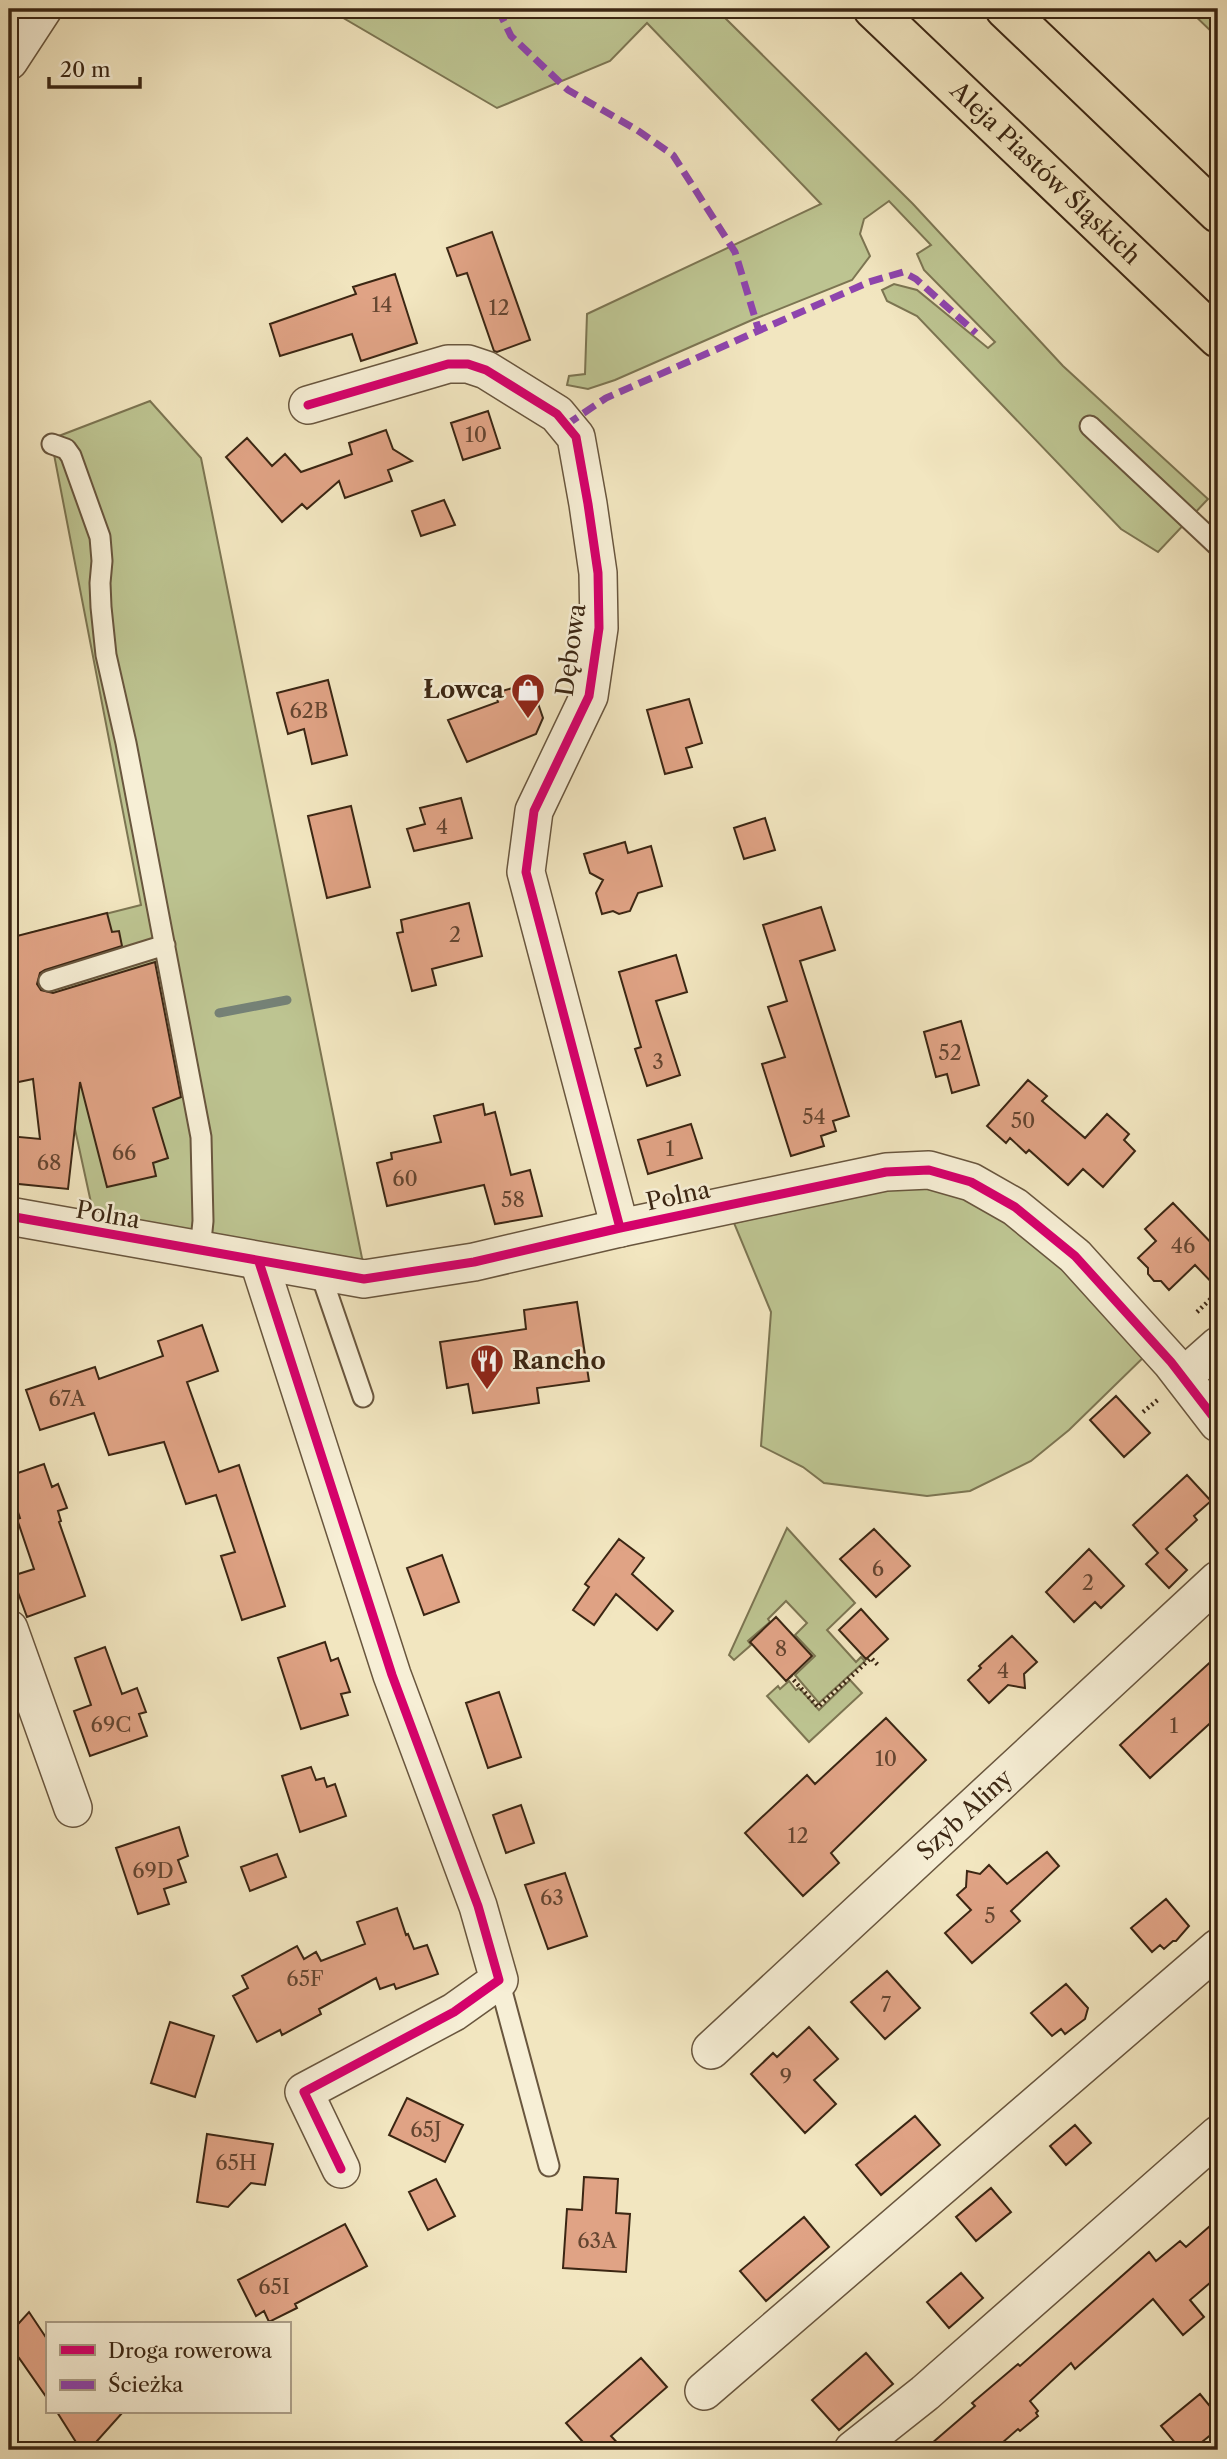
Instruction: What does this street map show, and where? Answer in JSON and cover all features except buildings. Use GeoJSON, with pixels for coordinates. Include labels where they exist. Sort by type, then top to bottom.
{"type":"FeatureCollection","features":[{"type":"Feature","properties":{"kind":"highway","name":"Aleja Piastów Śląskich"},"geometry":{"type":"LineString","coordinates":[[873,9],[1218,338]]}},
{"type":"Feature","properties":{"kind":"highway"},"geometry":{"type":"LineString","coordinates":[[1005,9],[1218,213]]}},
{"type":"Feature","properties":{"kind":"street"},"geometry":{"type":"LineString","coordinates":[[9,61],[43,9]]}},
{"type":"Feature","properties":{"kind":"street","name":"Dębowa"},"geometry":{"type":"LineString","coordinates":[[308,405],[448,364],[468,364],[486,370],[556,414],[576,437],[598,573],[599,628],[589,696],[534,811],[526,872],[620,1228]]}},
{"type":"Feature","properties":{"kind":"street","name":"Polna"},"geometry":{"type":"LineString","coordinates":[[9,1216],[364,1279],[474,1262],[886,1172],[929,1170],[971,1182],[1015,1207],[1075,1256],[1182,1377],[1218,1423]]}},
{"type":"Feature","properties":{"kind":"street"},"geometry":{"type":"LineString","coordinates":[[259,1262],[392,1675],[478,1906],[499,1980],[454,2012],[304,2092],[341,2169]]}},
{"type":"Feature","properties":{"kind":"street"},"geometry":{"type":"LineString","coordinates":[[1182,1377],[1218,1346]]}},
{"type":"Feature","properties":{"kind":"street","name":"Szyb Aliny"},"geometry":{"type":"LineString","coordinates":[[711,2050],[1218,1580]]}},
{"type":"Feature","properties":{"kind":"street"},"geometry":{"type":"LineString","coordinates":[[9,1629],[73,1808]]}},
{"type":"Feature","properties":{"kind":"street"},"geometry":{"type":"LineString","coordinates":[[704,2391],[1218,1948]]}},
{"type":"Feature","properties":{"kind":"street"},"geometry":{"type":"LineString","coordinates":[[853,2450],[925,2393],[1218,2135]]}},
{"type":"Feature","properties":{"kind":"lane"},"geometry":{"type":"LineString","coordinates":[[1090,426],[1218,546]]}},
{"type":"Feature","properties":{"kind":"lane"},"geometry":{"type":"LineString","coordinates":[[52,444],[66,449],[71,456],[100,537],[101,607],[106,655],[126,743],[201,1137],[203,1221],[200,1251]]}},
{"type":"Feature","properties":{"kind":"lane"},"geometry":{"type":"LineString","coordinates":[[49,981],[165,945]]}},
{"type":"Feature","properties":{"kind":"lane"},"geometry":{"type":"LineString","coordinates":[[320,1272],[363,1397]]}},
{"type":"Feature","properties":{"kind":"lane"},"geometry":{"type":"LineString","coordinates":[[499,1980],[549,2166]]}},
{"type":"Feature","properties":{"kind":"path"},"geometry":{"type":"LineString","coordinates":[[1198,1312],[1218,1292]]}},
{"type":"Feature","properties":{"kind":"path"},"geometry":{"type":"LineString","coordinates":[[790,1676],[818,1707],[871,1658],[879,1666]]}},
{"type":"Feature","properties":{"kind":"green space"},"geometry":{"type":"Polygon","coordinates":[[[328,9],[716,9],[913,204],[1063,366],[1208,499],[1158,552],[1121,529],[917,316],[887,301],[882,290],[894,284],[917,290],[988,348],[995,342],[924,270],[917,254],[931,245],[889,201],[864,219],[860,234],[870,256],[852,280],[615,380],[588,389],[567,385],[569,376],[585,374],[587,314],[821,204],[647,23],[610,61],[497,108],[328,9]]]}},
{"type":"Feature","properties":{"kind":"green space"},"geometry":{"type":"Polygon","coordinates":[[[1188,9],[1218,9],[1218,38],[1188,9]]]}},
{"type":"Feature","properties":{"kind":"green space"},"geometry":{"type":"Polygon","coordinates":[[[150,401],[201,458],[363,1263],[95,1221],[30,933],[141,905],[51,439],[150,401]]]}},
{"type":"Feature","properties":{"kind":"green space"},"geometry":{"type":"Polygon","coordinates":[[[898,1184],[955,1189],[1041,1242],[1149,1352],[1069,1430],[1031,1461],[970,1491],[927,1496],[824,1483],[803,1467],[761,1446],[771,1312],[734,1223],[898,1184]]]}},
{"type":"Feature","properties":{"kind":"green space"},"geometry":{"type":"Polygon","coordinates":[[[787,1528],[855,1603],[827,1630],[856,1662],[861,1657],[865,1661],[819,1703],[795,1675],[815,1656],[795,1635],[807,1623],[786,1601],[768,1619],[770,1622],[748,1641],[751,1645],[734,1660],[729,1655],[787,1528]]]}},
{"type":"Feature","properties":{"kind":"green space"},"geometry":{"type":"Polygon","coordinates":[[[850,1680],[862,1693],[809,1742],[767,1696],[789,1681],[819,1710],[850,1680]]]}},
{"type":"Feature","properties":{"kind":"waterway"},"geometry":{"type":"LineString","coordinates":[[219,1013],[287,1000]]}},
{"type":"Feature","properties":{"kind":"marked path"},"geometry":{"type":"LineString","coordinates":[[498,9],[511,36],[568,90],[637,130],[673,155],[735,252],[759,331]]}},
{"type":"Feature","properties":{"kind":"marked path"},"geometry":{"type":"LineString","coordinates":[[566,425],[606,398],[869,282],[903,272],[916,279],[976,333]]}},
{"type":"Feature","properties":{"kind":"cycle path"},"geometry":{"type":"LineString","coordinates":[[308,405],[448,364],[468,364],[486,370],[557,414],[576,437],[598,573],[599,628],[589,696],[534,811],[526,872],[620,1228]]}},
{"type":"Feature","properties":{"kind":"cycle path"},"geometry":{"type":"LineString","coordinates":[[9,1216],[364,1279],[474,1262],[886,1172],[929,1170],[971,1182],[1015,1207],[1075,1256],[1171,1362],[1218,1423]]}},
{"type":"Feature","properties":{"kind":"cycle path"},"geometry":{"type":"LineString","coordinates":[[259,1262],[392,1675],[478,1906],[499,1980],[454,2012],[304,2092],[341,2169]]}},
{"type":"Feature","properties":{"kind":"place","name":"Łowca"},"geometry":{"type":"Point","coordinates":[528,720]}},
{"type":"Feature","properties":{"kind":"place","name":"Rancho"},"geometry":{"type":"Point","coordinates":[487,1391]}}]}
